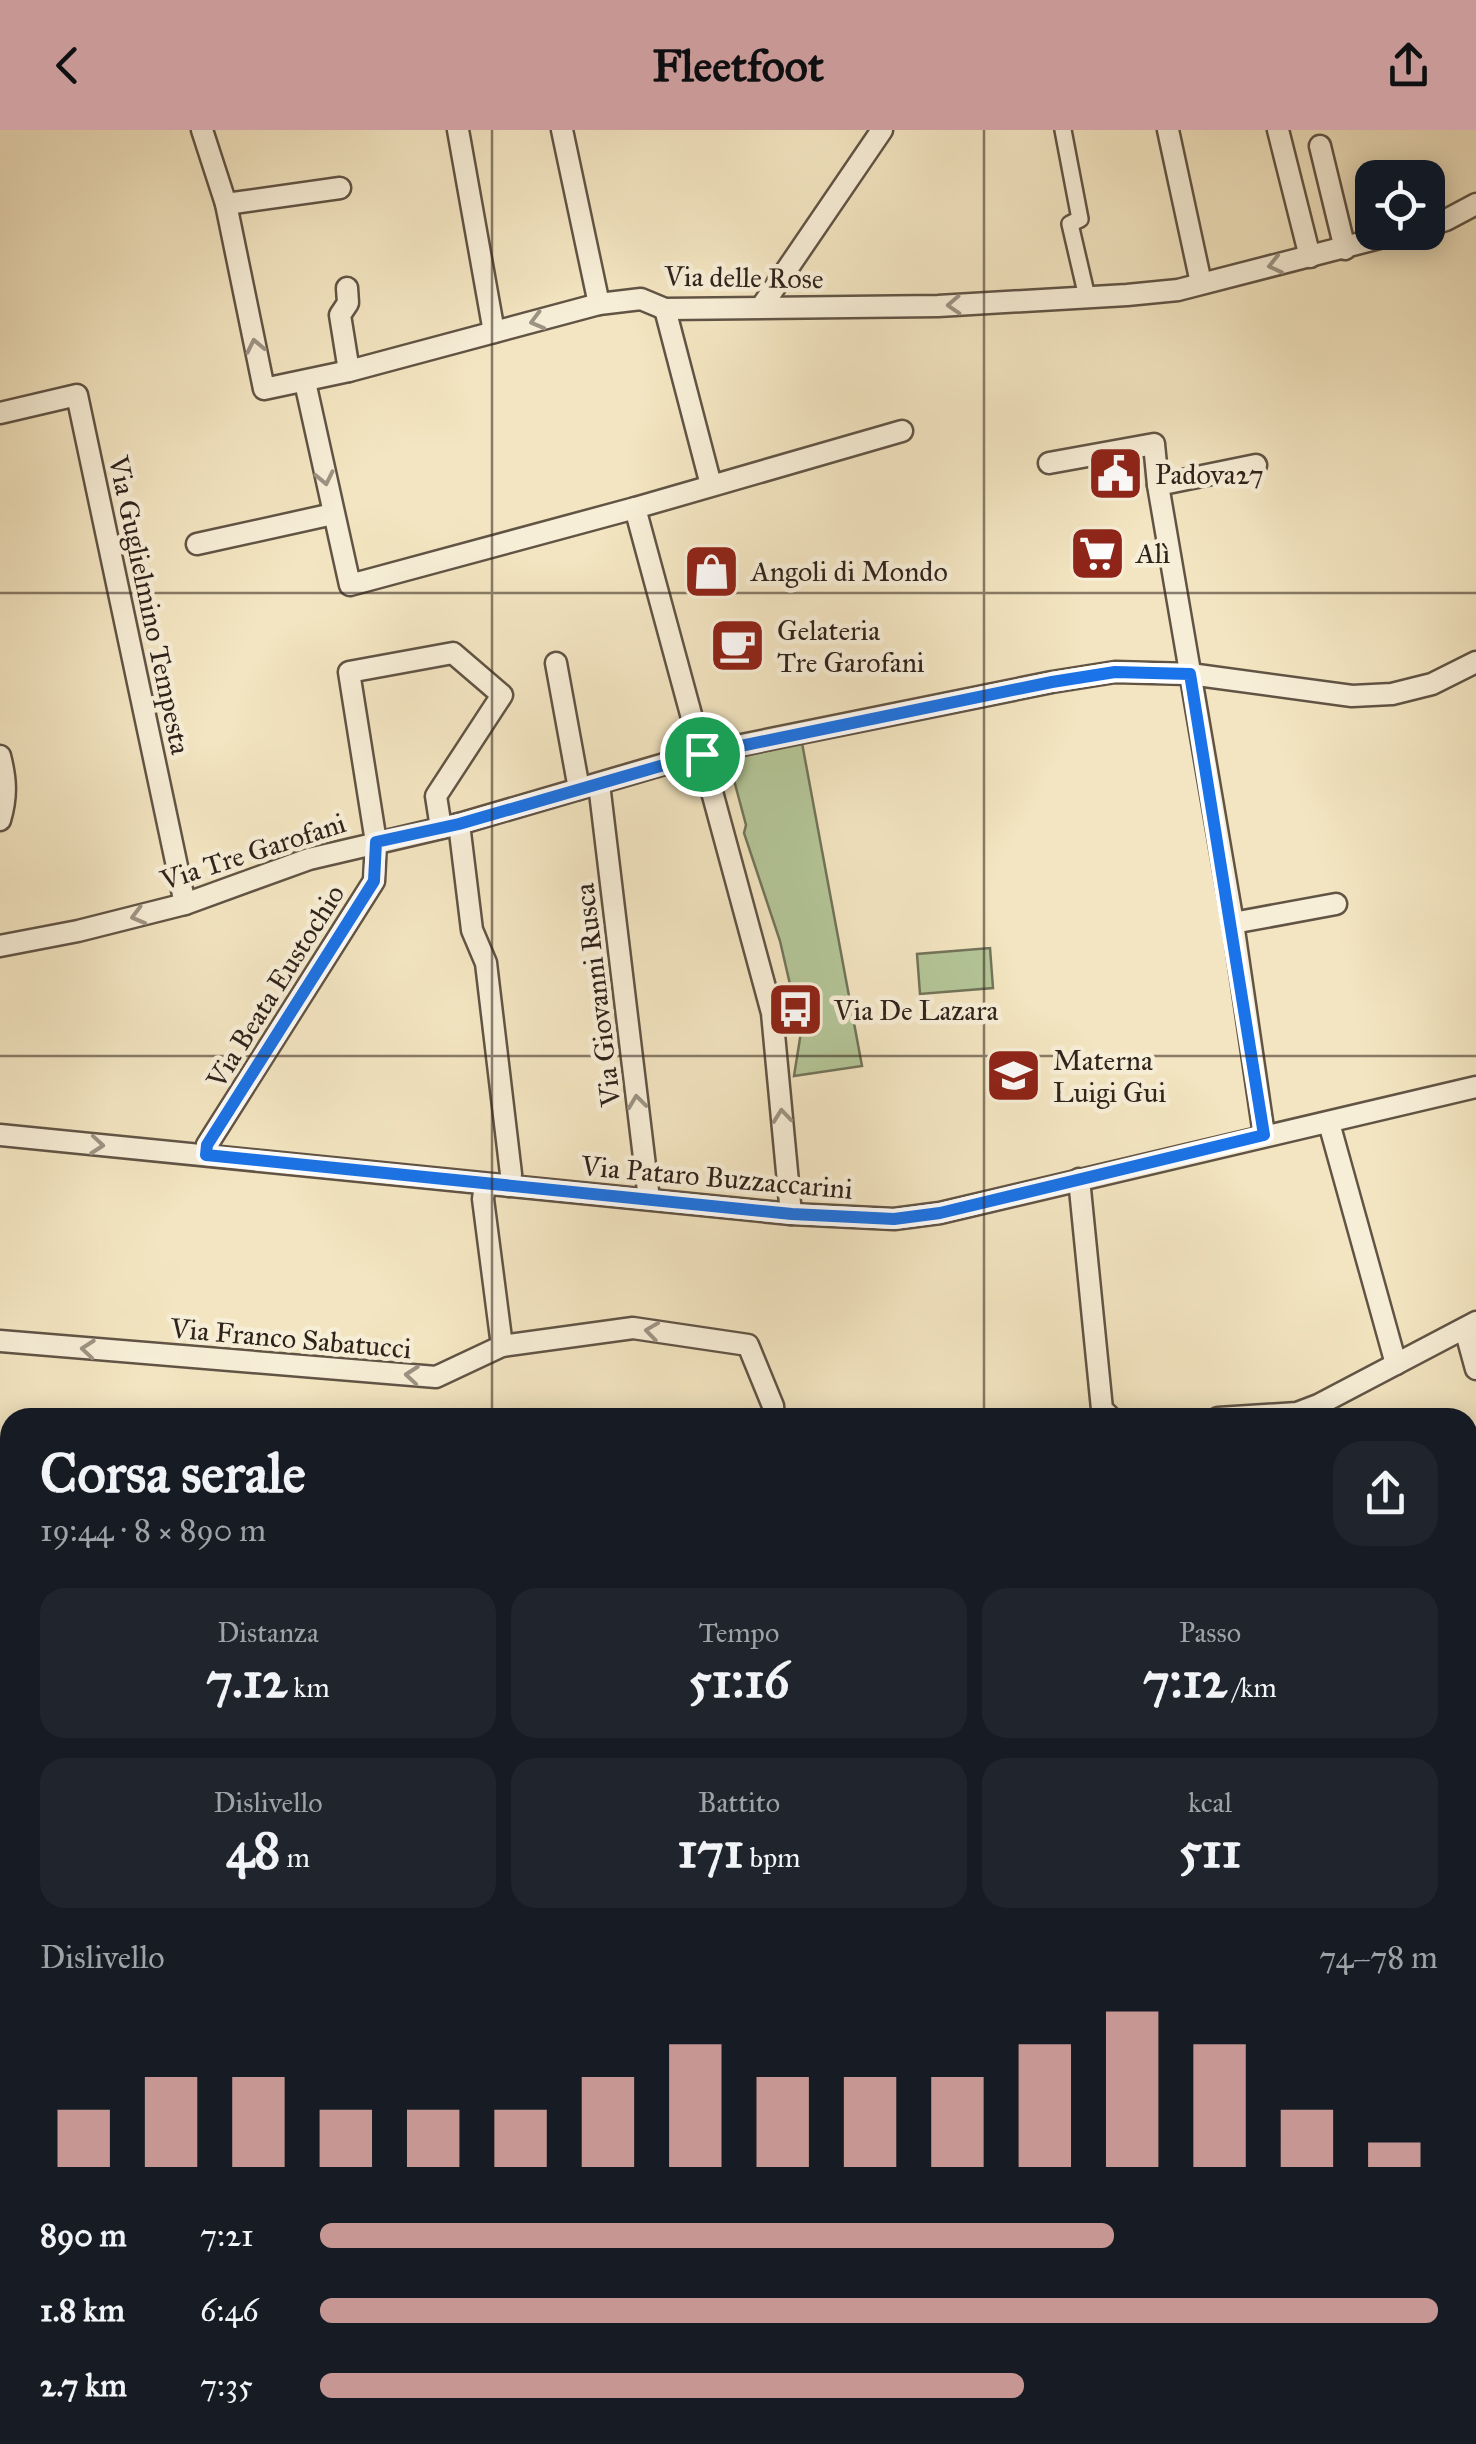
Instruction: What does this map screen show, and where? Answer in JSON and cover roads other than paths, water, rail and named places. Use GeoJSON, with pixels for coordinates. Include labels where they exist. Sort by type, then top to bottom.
{"type":"FeatureCollection","features":[{"type":"Feature","properties":{"kind":"street","name":"Via delle Rose"},"geometry":{"type":"LineString","coordinates":[[202,130],[226,204],[264,389],[349,371],[599,304],[641,299],[665,309],[938,306],[1087,298],[1178,290],[1355,246]]}},
{"type":"Feature","properties":{"kind":"street"},"geometry":{"type":"LineString","coordinates":[[458,130],[494,332]]}},
{"type":"Feature","properties":{"kind":"street"},"geometry":{"type":"LineString","coordinates":[[562,130],[599,304]]}},
{"type":"Feature","properties":{"kind":"street"},"geometry":{"type":"LineString","coordinates":[[762,306],[882,130]]}},
{"type":"Feature","properties":{"kind":"street"},"geometry":{"type":"LineString","coordinates":[[1063,130],[1080,219],[1070,224],[1087,298]]}},
{"type":"Feature","properties":{"kind":"street"},"geometry":{"type":"LineString","coordinates":[[1168,130],[1201,283]]}},
{"type":"Feature","properties":{"kind":"street"},"geometry":{"type":"LineString","coordinates":[[1278,130],[1310,257]]}},
{"type":"Feature","properties":{"kind":"street"},"geometry":{"type":"LineString","coordinates":[[1320,146],[1346,249]]}},
{"type":"Feature","properties":{"kind":"street"},"geometry":{"type":"LineString","coordinates":[[226,204],[340,188]]}},
{"type":"Feature","properties":{"kind":"street"},"geometry":{"type":"LineString","coordinates":[[1445,220],[1476,204]]}},
{"type":"Feature","properties":{"kind":"street"},"geometry":{"type":"LineString","coordinates":[[347,288],[348,303],[340,314],[349,371]]}},
{"type":"Feature","properties":{"kind":"street"},"geometry":{"type":"LineString","coordinates":[[665,309],[711,485]]}},
{"type":"Feature","properties":{"kind":"street"},"geometry":{"type":"LineString","coordinates":[[305,382],[350,585],[902,431]]}},
{"type":"Feature","properties":{"kind":"street","name":"Via Guglielmino Tempesta"},"geometry":{"type":"LineString","coordinates":[[0,413],[78,395],[185,904]]}},
{"type":"Feature","properties":{"kind":"street"},"geometry":{"type":"LineString","coordinates":[[1049,463],[1154,444],[1264,1135]]}},
{"type":"Feature","properties":{"kind":"street"},"geometry":{"type":"LineString","coordinates":[[1158,485],[1256,464]]}},
{"type":"Feature","properties":{"kind":"street"},"geometry":{"type":"LineString","coordinates":[[636,508],[772,1013],[792,1214]]}},
{"type":"Feature","properties":{"kind":"street"},"geometry":{"type":"LineString","coordinates":[[198,544],[333,514]]}},
{"type":"Feature","properties":{"kind":"street","name":"Via Beata Eustochio"},"geometry":{"type":"LineString","coordinates":[[206,1155],[207,1145],[374,881],[376,842],[349,672],[453,653],[502,695],[436,796],[450,826]]}},
{"type":"Feature","properties":{"kind":"street","name":"Via Tre Garofani"},"geometry":{"type":"LineString","coordinates":[[0,946],[185,904],[308,859],[450,826],[702,754],[1052,682],[1115,672],[1190,674],[1352,696],[1392,694],[1432,684],[1476,662]]}},
{"type":"Feature","properties":{"kind":"street"},"geometry":{"type":"LineString","coordinates":[[556,663],[589,786]]}},
{"type":"Feature","properties":{"kind":"street"},"geometry":{"type":"LineString","coordinates":[[0,756],[6,790],[0,820]]}},
{"type":"Feature","properties":{"kind":"street","name":"Via Giovanni Rusca"},"geometry":{"type":"LineString","coordinates":[[589,786],[649,1199]]}},
{"type":"Feature","properties":{"kind":"street"},"geometry":{"type":"LineString","coordinates":[[450,826],[472,930],[486,963],[510,1186]]}},
{"type":"Feature","properties":{"kind":"street"},"geometry":{"type":"LineString","coordinates":[[1232,923],[1336,904]]}},
{"type":"Feature","properties":{"kind":"street","name":"Via Pataro Buzzaccarini"},"geometry":{"type":"LineString","coordinates":[[0,1135],[792,1214],[894,1219],[940,1213],[1476,1087]]}},
{"type":"Feature","properties":{"kind":"street"},"geometry":{"type":"LineString","coordinates":[[1329,1122],[1396,1364]]}},
{"type":"Feature","properties":{"kind":"street"},"geometry":{"type":"LineString","coordinates":[[1079,1180],[1102,1408]]}},
{"type":"Feature","properties":{"kind":"street"},"geometry":{"type":"LineString","coordinates":[[485,1184],[483,1199],[502,1346]]}},
{"type":"Feature","properties":{"kind":"street"},"geometry":{"type":"LineString","coordinates":[[1307,1408],[1471,1325],[1476,1369]]}},
{"type":"Feature","properties":{"kind":"street","name":"Via Franco Sabatucci"},"geometry":{"type":"LineString","coordinates":[[0,1341],[436,1377],[502,1346],[633,1328],[748,1345],[773,1408]]}},
{"type":"Feature","properties":{"kind":"place","name":"Padova27"},"geometry":{"type":"Point","coordinates":[1116,474]}},
{"type":"Feature","properties":{"kind":"place","name":"Alì"},"geometry":{"type":"Point","coordinates":[1097,553]}},
{"type":"Feature","properties":{"kind":"place","name":"Angoli di Mondo"},"geometry":{"type":"Point","coordinates":[712,571]}},
{"type":"Feature","properties":{"kind":"place","name":"Gelateria Tre Garofani"},"geometry":{"type":"Point","coordinates":[738,646]}},
{"type":"Feature","properties":{"kind":"place","name":"Via De Lazara"},"geometry":{"type":"Point","coordinates":[795,1010]}},
{"type":"Feature","properties":{"kind":"place","name":"Materna Luigi Gui"},"geometry":{"type":"Point","coordinates":[1014,1076]}}]}
